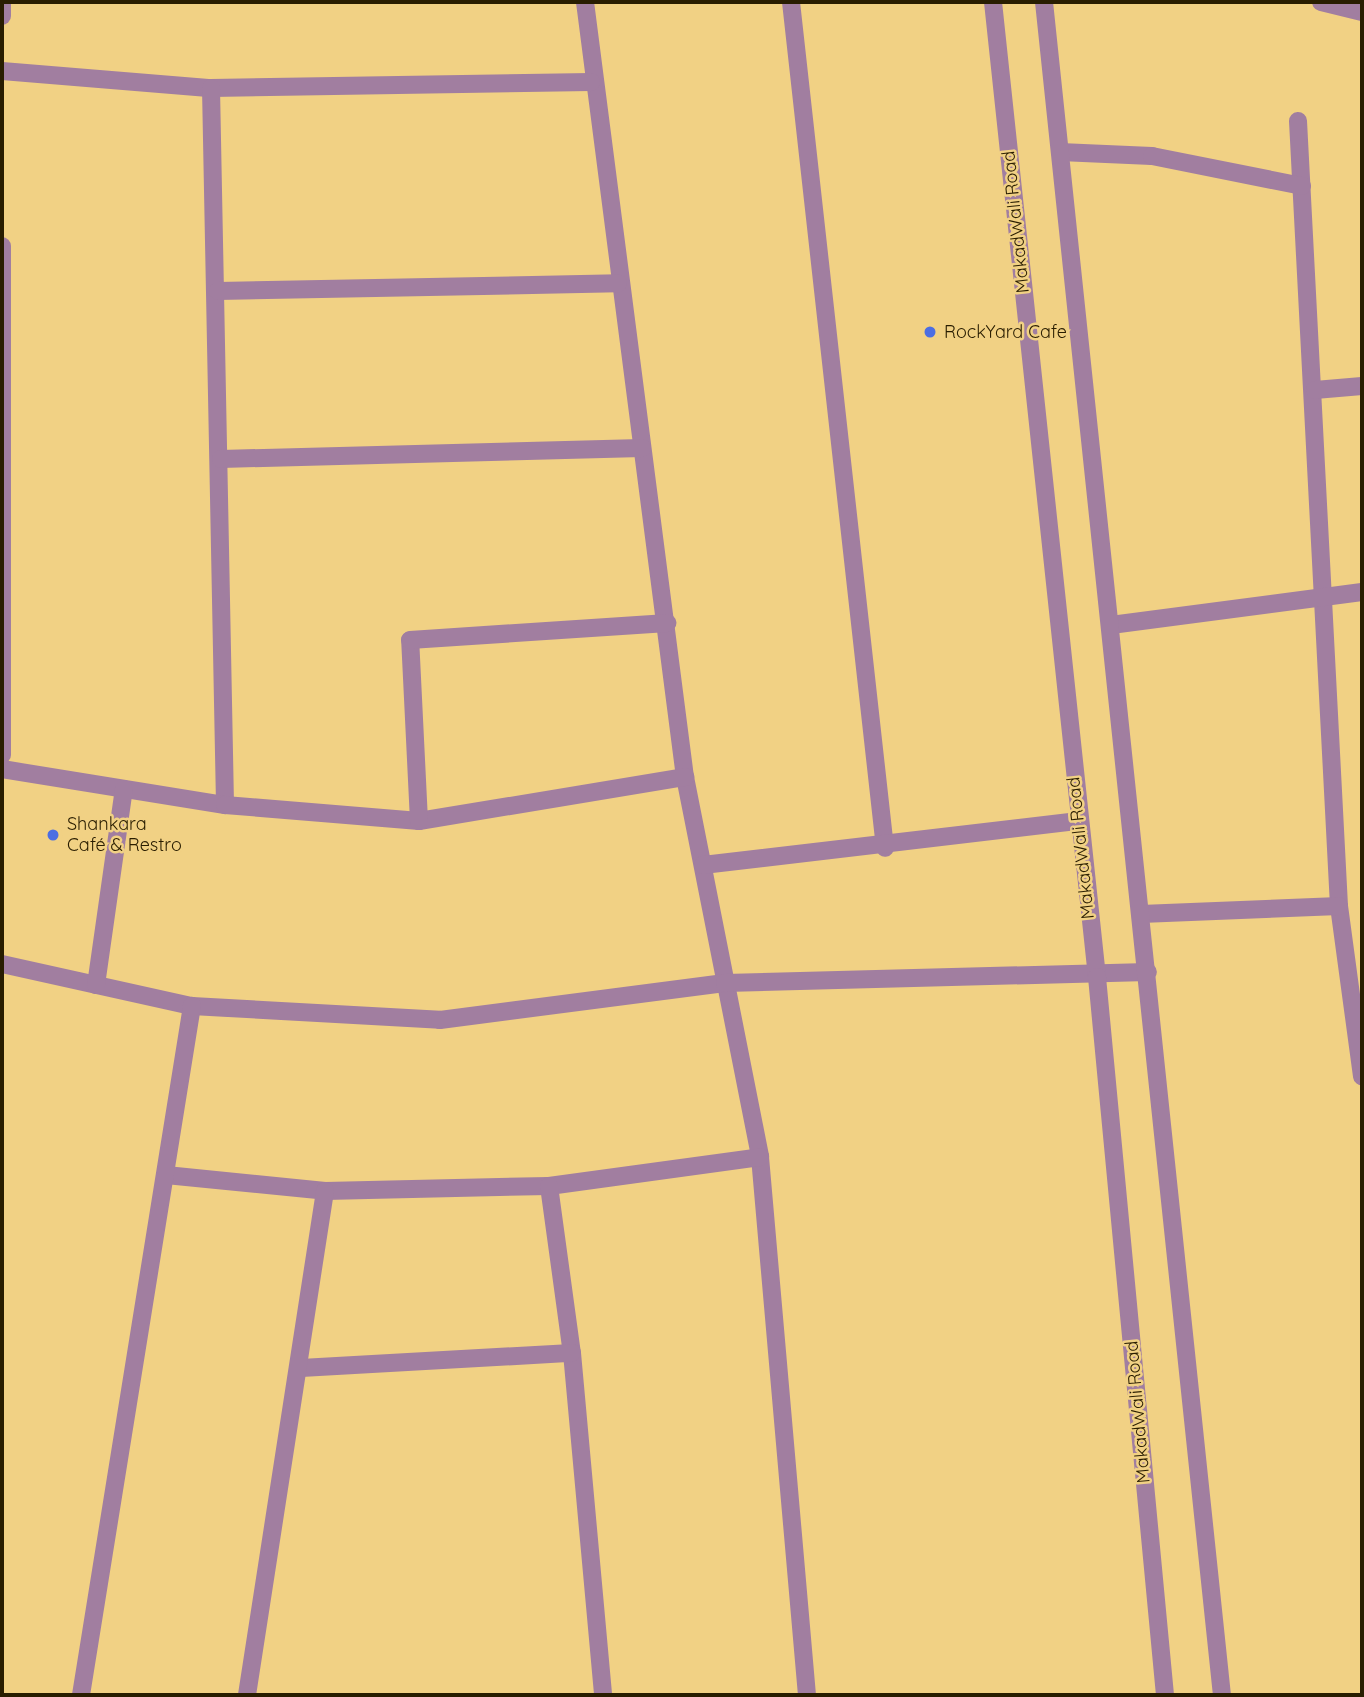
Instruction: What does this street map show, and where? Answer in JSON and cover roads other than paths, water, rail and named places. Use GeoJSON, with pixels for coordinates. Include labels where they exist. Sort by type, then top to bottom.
{"type":"FeatureCollection","features":[{"type":"Feature","properties":{"kind":"street"},"geometry":{"type":"LineString","coordinates":[[2,2],[2,16]]}},
{"type":"Feature","properties":{"kind":"street"},"geometry":{"type":"LineString","coordinates":[[585,2],[591,82],[667,623],[685,777],[760,1157],[807,1695]]}},
{"type":"Feature","properties":{"kind":"street"},"geometry":{"type":"LineString","coordinates":[[791,2],[885,848]]}},
{"type":"Feature","properties":{"kind":"street","name":"MakadWali Road"},"geometry":{"type":"LineString","coordinates":[[993,2],[1078,821],[1097,977],[1165,1695]]}},
{"type":"Feature","properties":{"kind":"street"},"geometry":{"type":"LineString","coordinates":[[1044,2],[1222,1695]]}},
{"type":"Feature","properties":{"kind":"street"},"geometry":{"type":"LineString","coordinates":[[1321,2],[1362,12]]}},
{"type":"Feature","properties":{"kind":"street"},"geometry":{"type":"LineString","coordinates":[[2,71],[211,88],[591,82]]}},
{"type":"Feature","properties":{"kind":"street"},"geometry":{"type":"LineString","coordinates":[[211,88],[218,291],[225,805]]}},
{"type":"Feature","properties":{"kind":"street"},"geometry":{"type":"LineString","coordinates":[[1298,121],[1315,390],[1339,906],[1360,1034],[1362,1076]]}},
{"type":"Feature","properties":{"kind":"street"},"geometry":{"type":"LineString","coordinates":[[1060,152],[1152,156],[1302,186]]}},
{"type":"Feature","properties":{"kind":"street"},"geometry":{"type":"LineString","coordinates":[[2,246],[2,755]]}},
{"type":"Feature","properties":{"kind":"street"},"geometry":{"type":"LineString","coordinates":[[218,291],[618,283]]}},
{"type":"Feature","properties":{"kind":"street"},"geometry":{"type":"LineString","coordinates":[[1315,390],[1362,386]]}},
{"type":"Feature","properties":{"kind":"street"},"geometry":{"type":"LineString","coordinates":[[221,459],[642,448]]}},
{"type":"Feature","properties":{"kind":"street"},"geometry":{"type":"LineString","coordinates":[[1111,625],[1362,592]]}},
{"type":"Feature","properties":{"kind":"street"},"geometry":{"type":"LineString","coordinates":[[419,821],[410,640],[667,623]]}},
{"type":"Feature","properties":{"kind":"street"},"geometry":{"type":"LineString","coordinates":[[2,769],[225,805],[419,821],[685,777]]}},
{"type":"Feature","properties":{"kind":"street"},"geometry":{"type":"LineString","coordinates":[[96,985],[124,789]]}},
{"type":"Feature","properties":{"kind":"street"},"geometry":{"type":"LineString","coordinates":[[703,865],[885,848],[1078,821]]}},
{"type":"Feature","properties":{"kind":"street"},"geometry":{"type":"LineString","coordinates":[[1141,914],[1339,906]]}},
{"type":"Feature","properties":{"kind":"street"},"geometry":{"type":"LineString","coordinates":[[2,964],[192,1006],[440,1020],[725,983],[1097,977],[1148,972]]}},
{"type":"Feature","properties":{"kind":"street"},"geometry":{"type":"LineString","coordinates":[[81,1695],[192,1006]]}},
{"type":"Feature","properties":{"kind":"street"},"geometry":{"type":"LineString","coordinates":[[166,1175],[325,1191],[549,1186],[760,1157]]}},
{"type":"Feature","properties":{"kind":"street"},"geometry":{"type":"LineString","coordinates":[[549,1186],[572,1353],[603,1695]]}},
{"type":"Feature","properties":{"kind":"street"},"geometry":{"type":"LineString","coordinates":[[247,1695],[301,1368],[325,1191]]}},
{"type":"Feature","properties":{"kind":"street"},"geometry":{"type":"LineString","coordinates":[[301,1368],[572,1353]]}},
{"type":"Feature","properties":{"kind":"place","name":"RockYard Cafe"},"geometry":{"type":"Point","coordinates":[930,332]}},
{"type":"Feature","properties":{"kind":"place","name":"Shankara Café & Restro"},"geometry":{"type":"Point","coordinates":[53,835]}}]}
